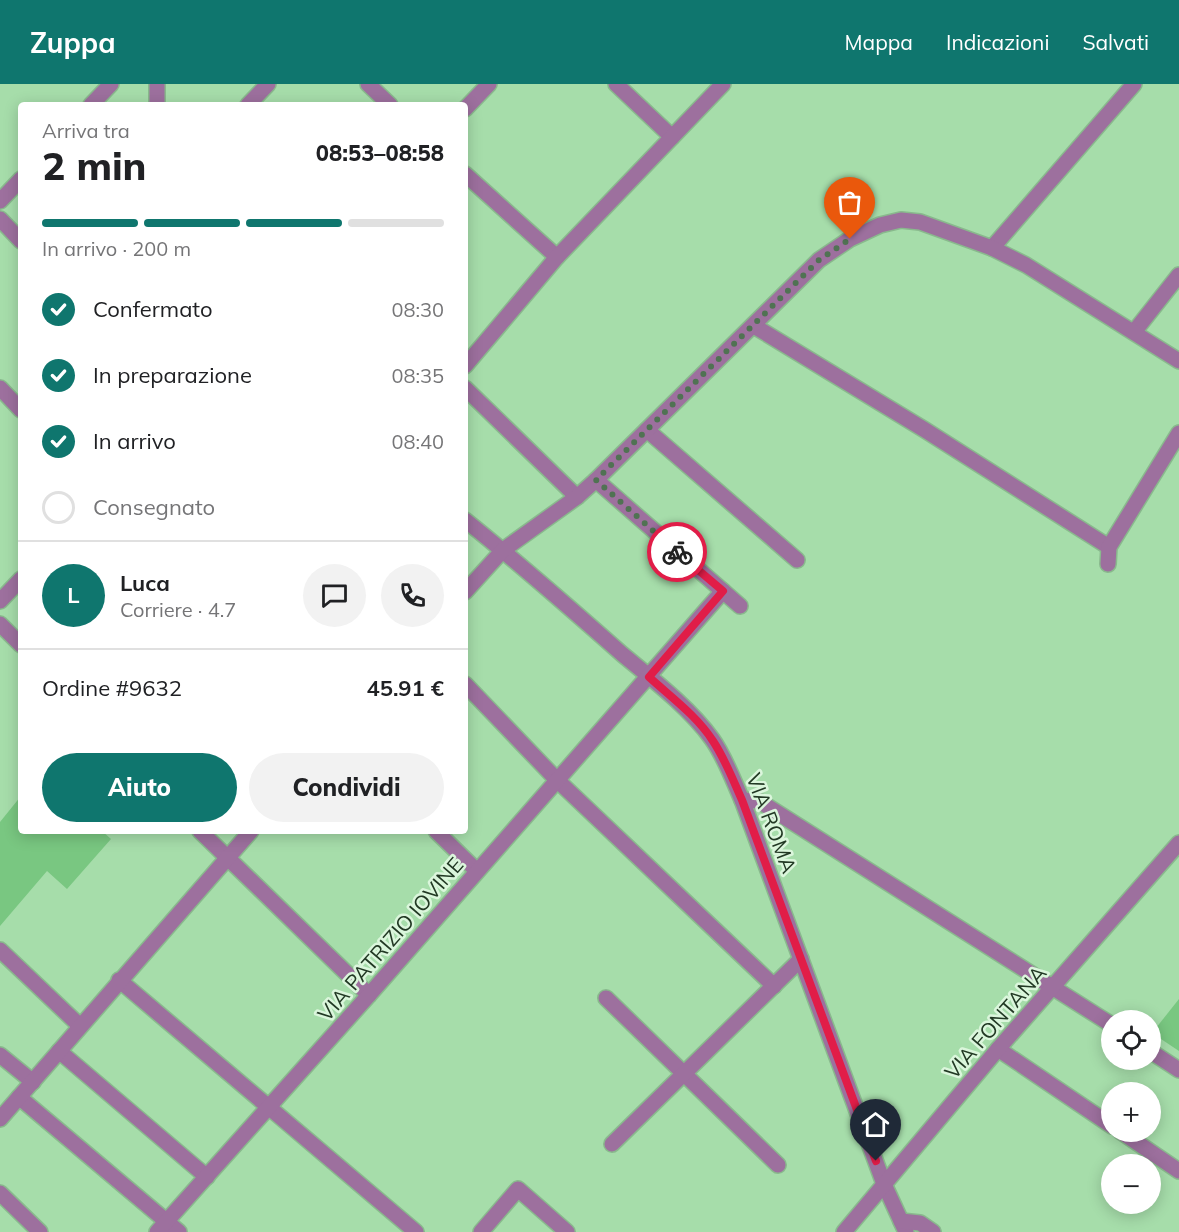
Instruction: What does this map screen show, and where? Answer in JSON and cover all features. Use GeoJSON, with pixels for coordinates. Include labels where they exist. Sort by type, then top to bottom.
{"type":"FeatureCollection","features":[{"type":"Feature","properties":{"kind":"street"},"geometry":{"type":"LineString","coordinates":[[94,102],[111,84]]}},
{"type":"Feature","properties":{"kind":"street"},"geometry":{"type":"LineString","coordinates":[[157,84],[157,102]]}},
{"type":"Feature","properties":{"kind":"street"},"geometry":{"type":"LineString","coordinates":[[251,102],[268,84]]}},
{"type":"Feature","properties":{"kind":"street"},"geometry":{"type":"LineString","coordinates":[[368,84],[387,102]]}},
{"type":"Feature","properties":{"kind":"street"},"geometry":{"type":"LineString","coordinates":[[468,106],[489,84]]}},
{"type":"Feature","properties":{"kind":"street"},"geometry":{"type":"LineString","coordinates":[[616,84],[672,137]]}},
{"type":"Feature","properties":{"kind":"street"},"geometry":{"type":"LineString","coordinates":[[468,362],[557,257],[723,84]]}},
{"type":"Feature","properties":{"kind":"street"},"geometry":{"type":"LineString","coordinates":[[992,248],[1134,84]]}},
{"type":"Feature","properties":{"kind":"street"},"geometry":{"type":"LineString","coordinates":[[468,177],[557,257]]}},
{"type":"Feature","properties":{"kind":"street"},"geometry":{"type":"LineString","coordinates":[[0,201],[18,182]]}},
{"type":"Feature","properties":{"kind":"street"},"geometry":{"type":"LineString","coordinates":[[0,219],[18,238]]}},
{"type":"Feature","properties":{"kind":"street"},"geometry":{"type":"LineString","coordinates":[[468,589],[503,550],[577,497],[596,480],[819,260],[850,239],[880,225],[901,220],[920,222],[992,248],[1026,265],[1179,361]]}},
{"type":"Feature","properties":{"kind":"street"},"geometry":{"type":"LineString","coordinates":[[1134,332],[1179,275]]}},
{"type":"Feature","properties":{"kind":"street"},"geometry":{"type":"LineString","coordinates":[[754,326],[925,430],[1109,547]]}},
{"type":"Feature","properties":{"kind":"street"},"geometry":{"type":"LineString","coordinates":[[0,388],[18,407]]}},
{"type":"Feature","properties":{"kind":"street"},"geometry":{"type":"LineString","coordinates":[[468,391],[577,497]]}},
{"type":"Feature","properties":{"kind":"street"},"geometry":{"type":"LineString","coordinates":[[647,430],[797,560]]}},
{"type":"Feature","properties":{"kind":"street"},"geometry":{"type":"LineString","coordinates":[[1108,564],[1109,547],[1179,434]]}},
{"type":"Feature","properties":{"kind":"street"},"geometry":{"type":"LineString","coordinates":[[596,480],[740,606]]}},
{"type":"Feature","properties":{"kind":"street","name":"VIA ROMA"},"geometry":{"type":"LineString","coordinates":[[468,522],[649,677],[696,720],[712,739],[724,759],[742,800],[884,1184],[903,1227]]}},
{"type":"Feature","properties":{"kind":"street"},"geometry":{"type":"LineString","coordinates":[[0,601],[18,582]]}},
{"type":"Feature","properties":{"kind":"street","name":"VIA PATRIZIO IOVINE"},"geometry":{"type":"LineString","coordinates":[[162,1227],[723,591]]}},
{"type":"Feature","properties":{"kind":"street"},"geometry":{"type":"LineString","coordinates":[[0,624],[18,642]]}},
{"type":"Feature","properties":{"kind":"street"},"geometry":{"type":"LineString","coordinates":[[468,687],[557,780],[774,986]]}},
{"type":"Feature","properties":{"kind":"street"},"geometry":{"type":"LineString","coordinates":[[742,800],[759,801],[1101,1018]]}},
{"type":"Feature","properties":{"kind":"street"},"geometry":{"type":"LineString","coordinates":[[203,834],[369,995]]}},
{"type":"Feature","properties":{"kind":"street"},"geometry":{"type":"LineString","coordinates":[[0,1119],[248,834]]}},
{"type":"Feature","properties":{"kind":"street"},"geometry":{"type":"LineString","coordinates":[[439,834],[477,871]]}},
{"type":"Feature","properties":{"kind":"street","name":"VIA FONTANA"},"geometry":{"type":"LineString","coordinates":[[844,1232],[998,1049],[1179,843]]}},
{"type":"Feature","properties":{"kind":"street"},"geometry":{"type":"LineString","coordinates":[[0,950],[80,1026]]}},
{"type":"Feature","properties":{"kind":"street"},"geometry":{"type":"LineString","coordinates":[[612,1144],[801,959]]}},
{"type":"Feature","properties":{"kind":"street"},"geometry":{"type":"LineString","coordinates":[[119,980],[416,1232]]}},
{"type":"Feature","properties":{"kind":"street"},"geometry":{"type":"LineString","coordinates":[[606,998],[778,1165]]}},
{"type":"Feature","properties":{"kind":"street"},"geometry":{"type":"LineString","coordinates":[[998,1049],[1101,1118]]}},
{"type":"Feature","properties":{"kind":"street"},"geometry":{"type":"LineString","coordinates":[[59,1051],[207,1177]]}},
{"type":"Feature","properties":{"kind":"street"},"geometry":{"type":"LineString","coordinates":[[0,1055],[33,1082]]}},
{"type":"Feature","properties":{"kind":"street"},"geometry":{"type":"LineString","coordinates":[[1161,1058],[1179,1070]]}},
{"type":"Feature","properties":{"kind":"street"},"geometry":{"type":"LineString","coordinates":[[19,1096],[162,1227],[179,1232]]}},
{"type":"Feature","properties":{"kind":"street"},"geometry":{"type":"LineString","coordinates":[[1136,1142],[1179,1171]]}},
{"type":"Feature","properties":{"kind":"street"},"geometry":{"type":"LineString","coordinates":[[481,1232],[518,1189],[567,1232]]}},
{"type":"Feature","properties":{"kind":"street"},"geometry":{"type":"LineString","coordinates":[[0,1193],[40,1232]]}},
{"type":"Feature","properties":{"kind":"street"},"geometry":{"type":"LineString","coordinates":[[903,1227],[920,1223],[933,1232]]}},
{"type":"Feature","properties":{"kind":"green space"},"geometry":{"type":"Polygon","coordinates":[[[18,800],[18,834],[105,834],[111,839],[67,889],[47,871],[0,926],[0,822],[18,800]]]}},
{"type":"Feature","properties":{"kind":"green space"},"geometry":{"type":"Polygon","coordinates":[[[1179,999],[1179,1051],[1161,1039],[1161,1022],[1179,999]]]}},
{"type":"Feature","properties":{"kind":"way so far"},"geometry":{"type":"LineString","coordinates":[[677,552],[596,480],[819,260],[850,239]]}},
{"type":"Feature","properties":{"kind":"route"},"geometry":{"type":"LineString","coordinates":[[677,552],[723,591],[649,677],[696,720],[712,739],[724,759],[742,800],[876,1161]]}}]}
